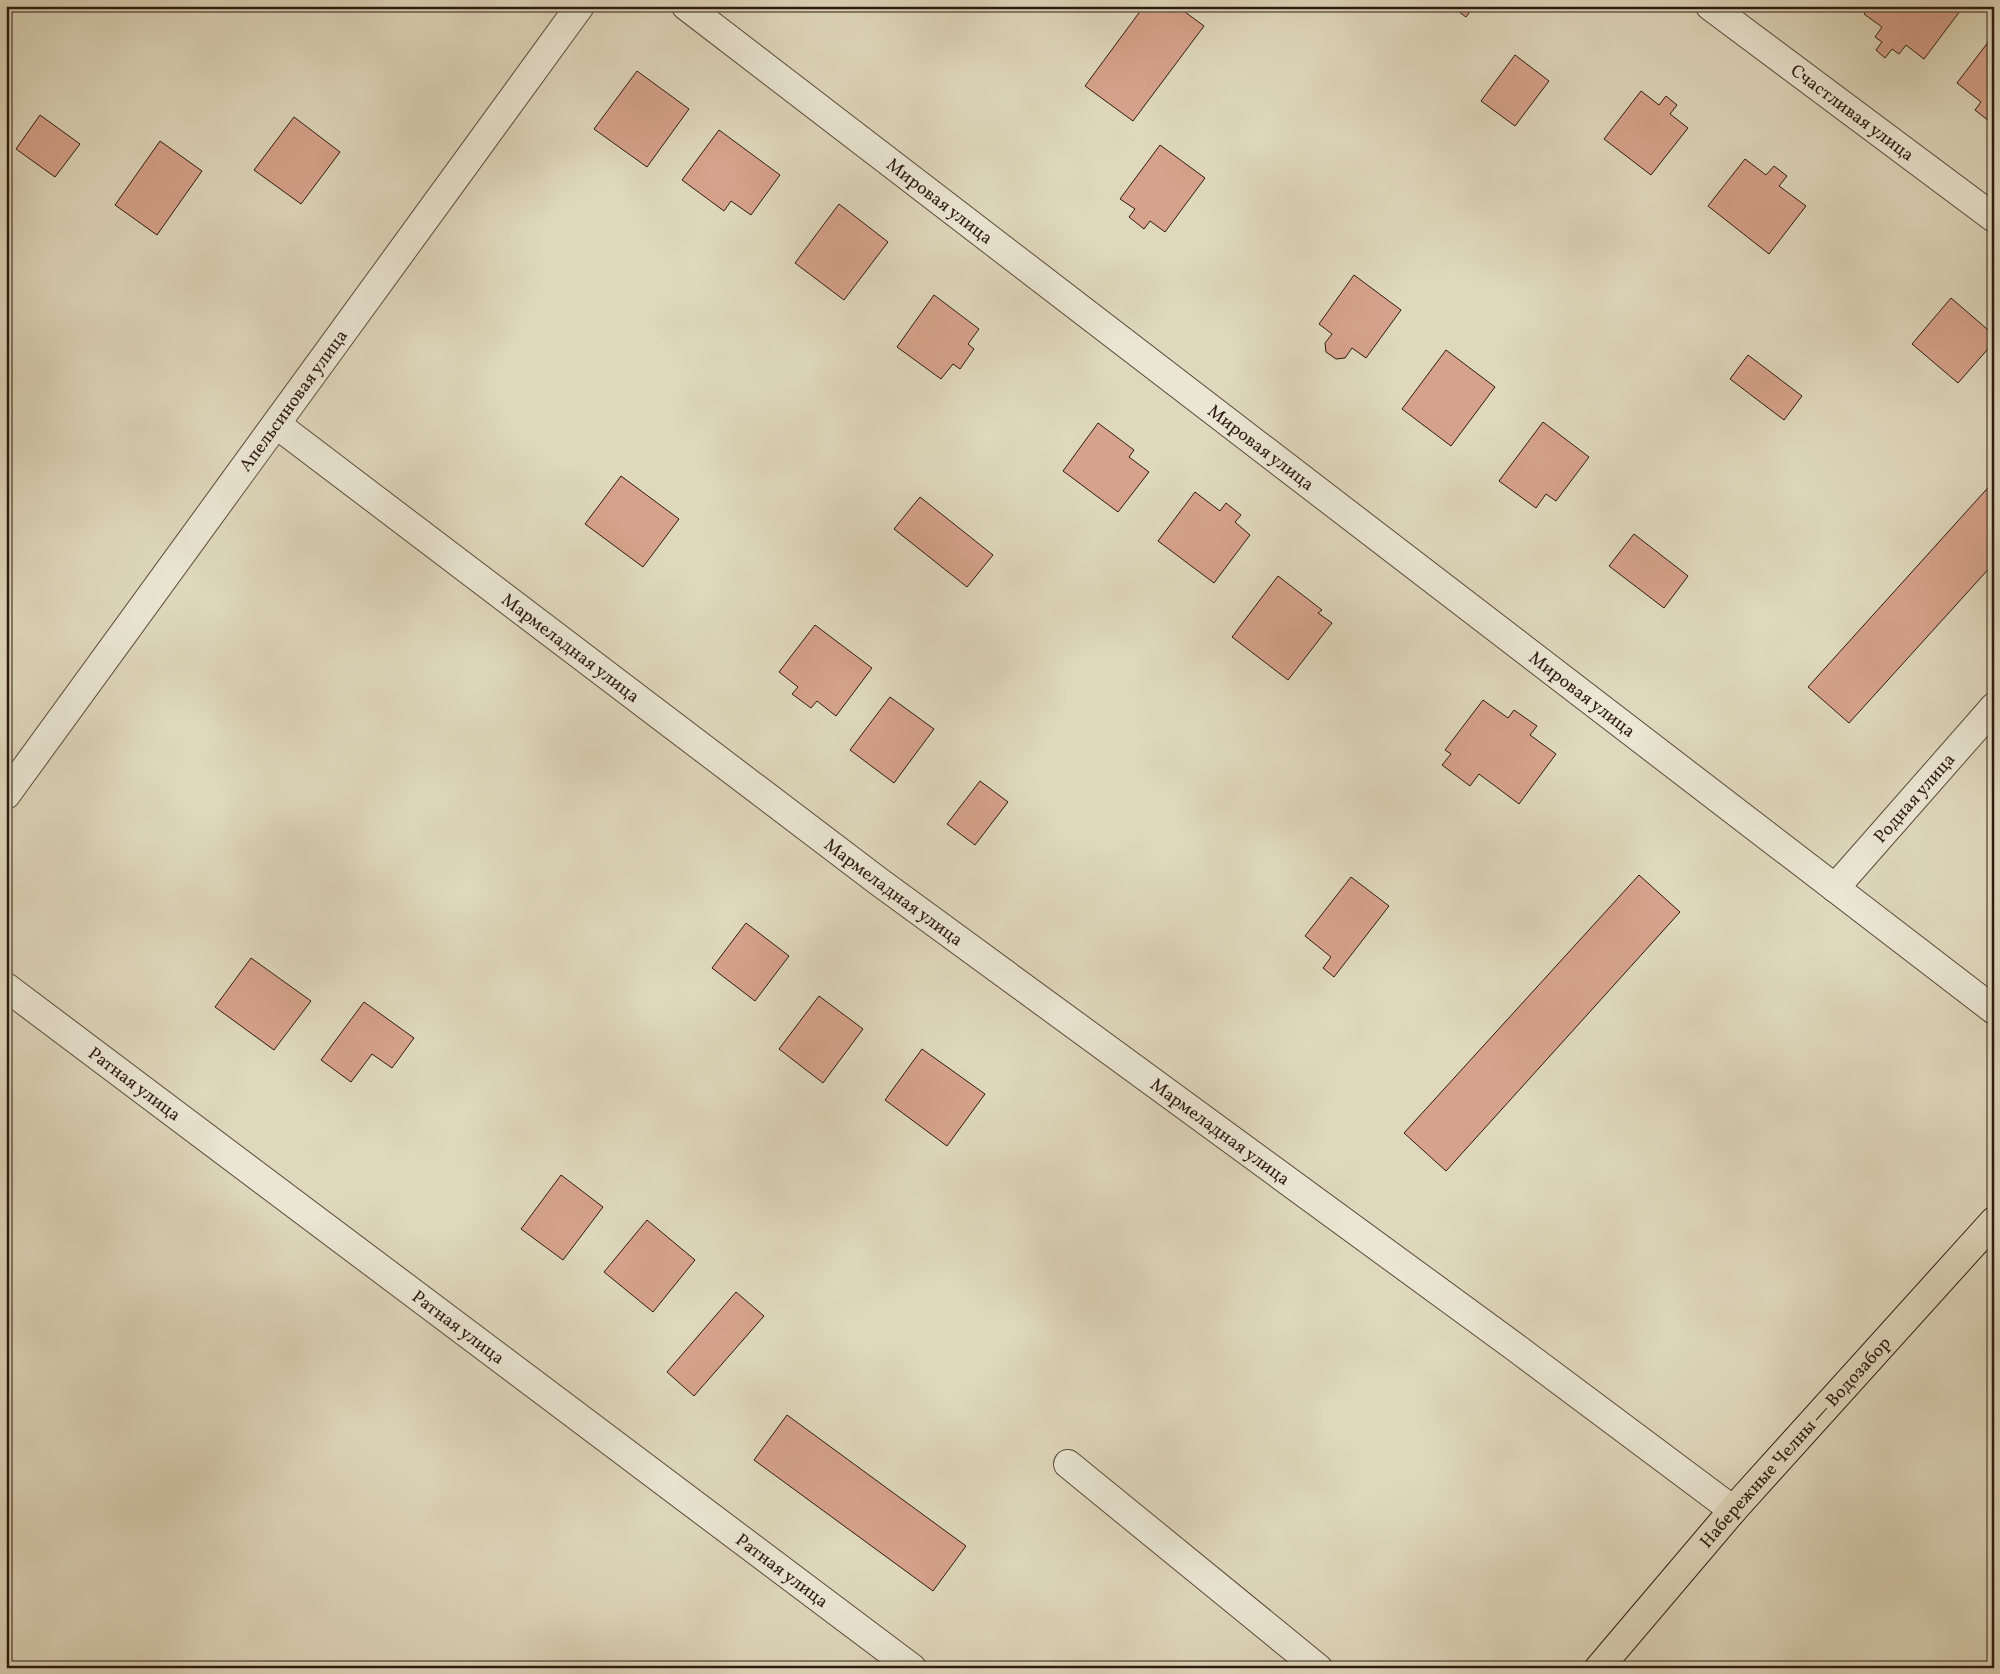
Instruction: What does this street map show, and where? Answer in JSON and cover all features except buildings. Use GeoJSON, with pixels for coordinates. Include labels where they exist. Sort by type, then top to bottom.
{"type":"FeatureCollection","features":[{"type":"Feature","properties":{"kind":"main road","name":"Набережные Челны — Водозабор"},"geometry":{"type":"LineString","coordinates":[[1599,1668],[1733,1510],[1994,1221]]}},
{"type":"Feature","properties":{"kind":"street","name":"Апельсиновая улица"},"geometry":{"type":"LineString","coordinates":[[6,795],[580,6]]}},
{"type":"Feature","properties":{"kind":"street","name":"Мировая улица"},"geometry":{"type":"LineString","coordinates":[[686,6],[1994,1010]]}},
{"type":"Feature","properties":{"kind":"street","name":"Счастливая улица"},"geometry":{"type":"LineString","coordinates":[[1710,6],[1994,218]]}},
{"type":"Feature","properties":{"kind":"street","name":"Мармеладная улица"},"geometry":{"type":"LineString","coordinates":[[276,424],[878,881],[1519,1350],[1733,1510]]}},
{"type":"Feature","properties":{"kind":"street","name":"Родная улица"},"geometry":{"type":"LineString","coordinates":[[1835,888],[1994,707]]}},
{"type":"Feature","properties":{"kind":"street","name":"Ратная улица"},"geometry":{"type":"LineString","coordinates":[[6,987],[912,1668]]}},
{"type":"Feature","properties":{"kind":"street"},"geometry":{"type":"LineString","coordinates":[[1068,1464],[1318,1668]]}}]}
